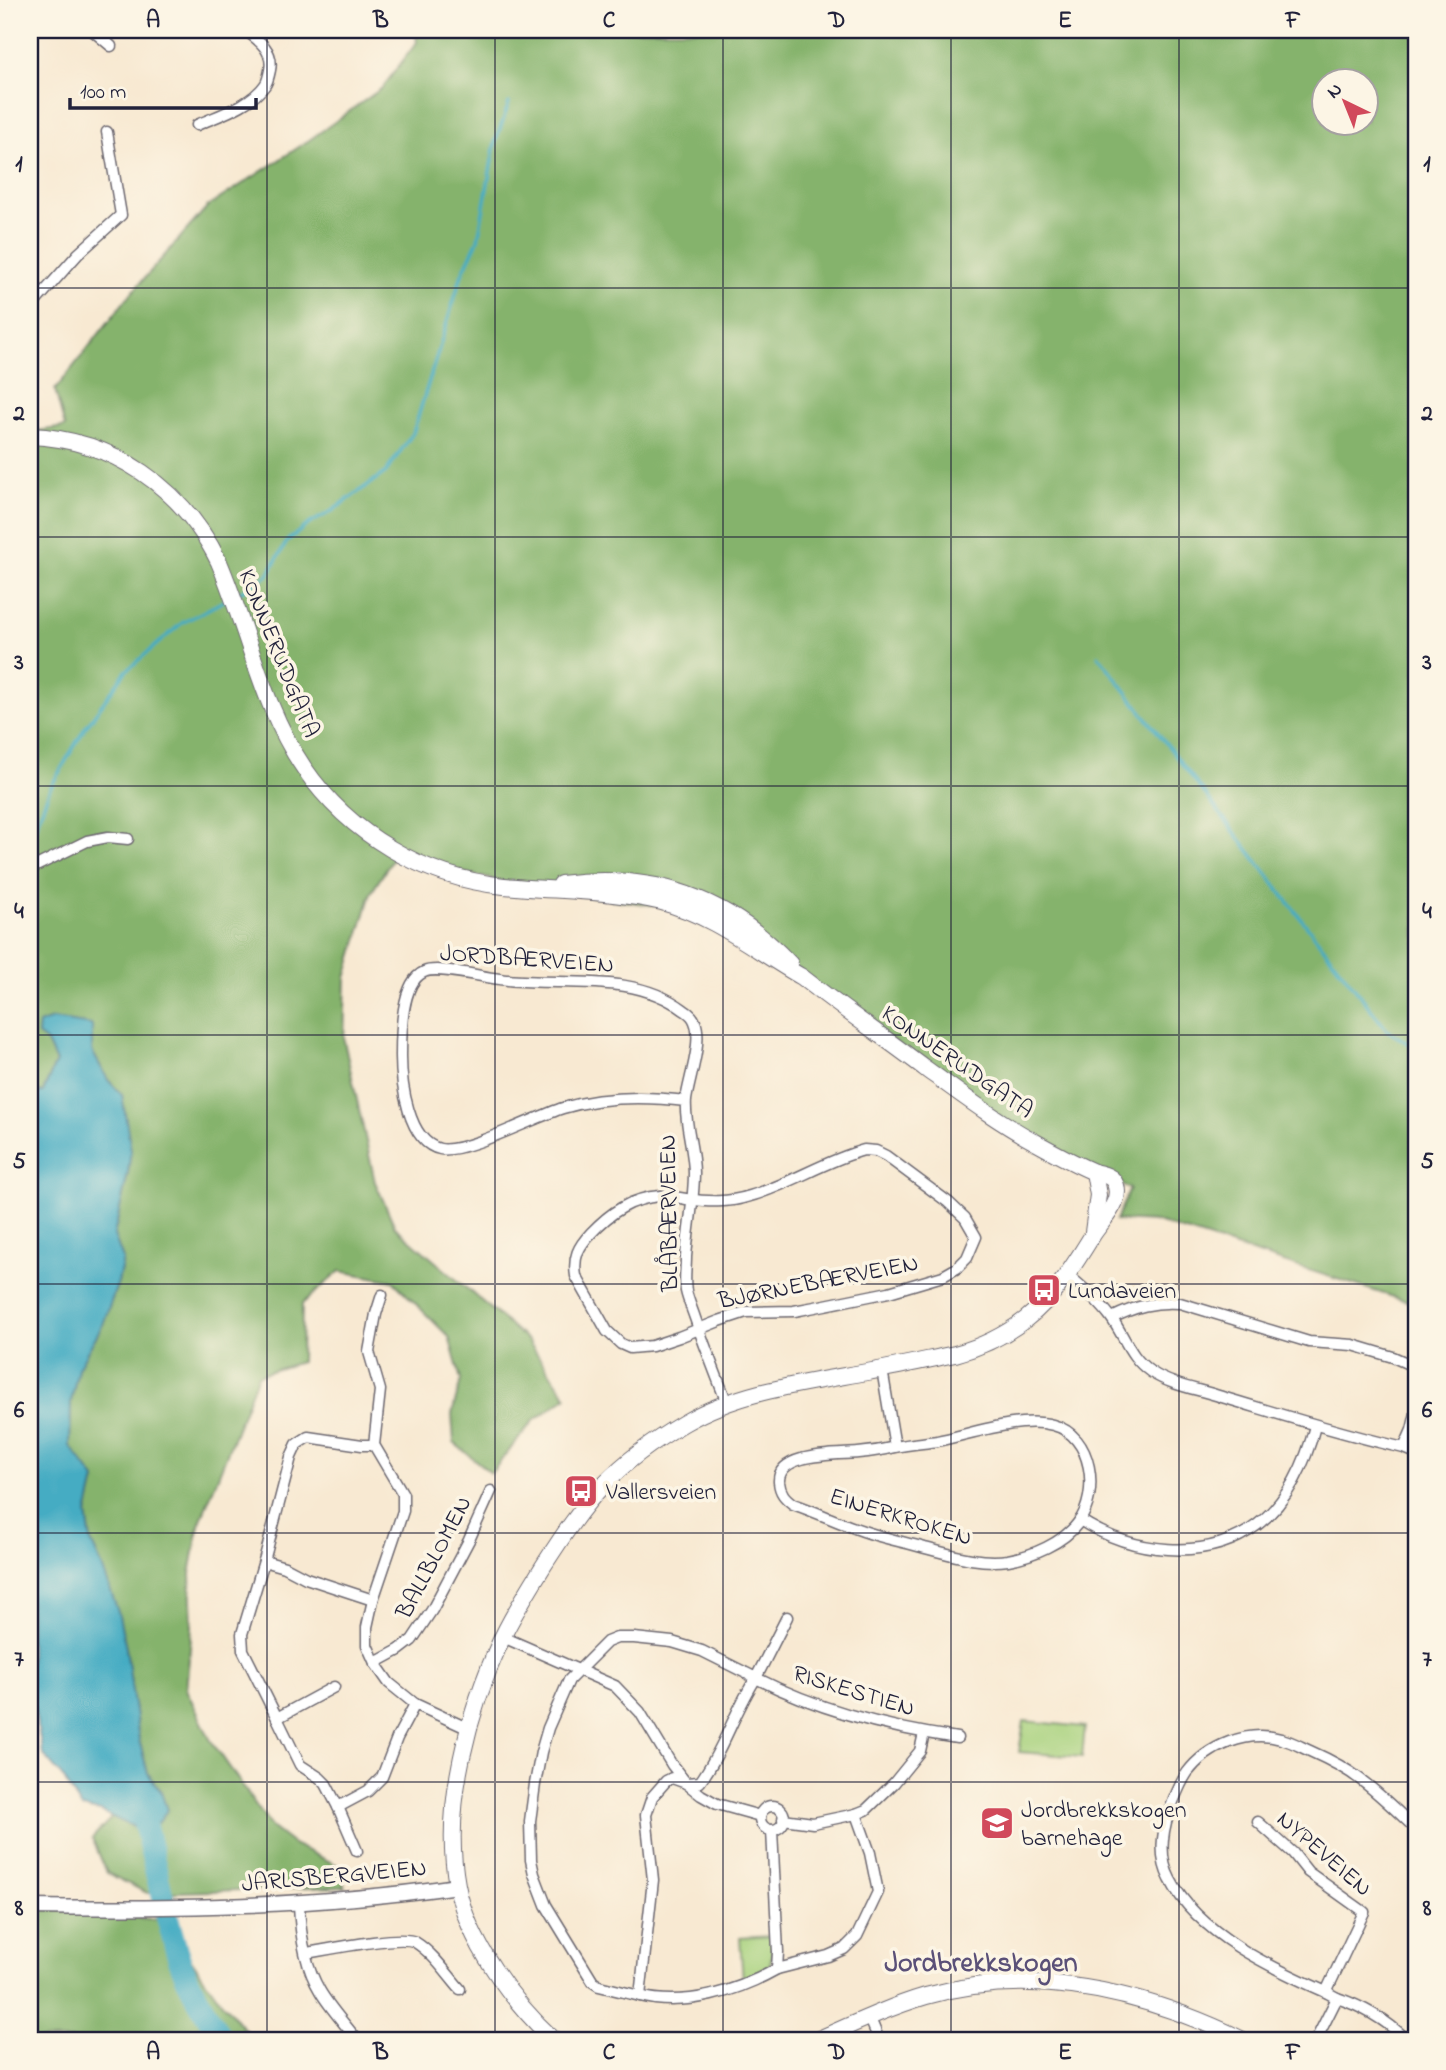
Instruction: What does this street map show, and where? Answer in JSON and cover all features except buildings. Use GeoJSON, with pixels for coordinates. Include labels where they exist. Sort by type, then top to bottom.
{"type":"FeatureCollection","features":[{"type":"Feature","properties":{"kind":"main road","name":"KONNERUDGATA"},"geometry":{"type":"LineString","coordinates":[[30,436],[69,440],[125,461],[175,498],[200,527],[226,578],[285,736],[305,769],[346,816],[376,839],[438,872],[480,883],[643,898],[680,908],[714,922],[802,977],[999,1120],[1094,1171],[1098,1195],[1093,1235],[1068,1275]]}},
{"type":"Feature","properties":{"kind":"main road"},"geometry":{"type":"LineString","coordinates":[[457,1886],[454,1829],[458,1786],[469,1729],[482,1688],[503,1637],[524,1597],[576,1517],[604,1484],[658,1440],[683,1424],[727,1403],[788,1387],[979,1347],[1026,1319],[1068,1275]]}},
{"type":"Feature","properties":{"kind":"main road","name":"JARLSBERGVEIEN"},"geometry":{"type":"LineString","coordinates":[[457,1886],[468,1919],[485,1954],[520,2003],[554,2040]]}},
{"type":"Feature","properties":{"kind":"main road"},"geometry":{"type":"LineString","coordinates":[[817,2040],[925,1996],[959,1988],[1002,1983],[1063,1984],[1104,1991],[1165,2008],[1243,2040]]}},
{"type":"Feature","properties":{"kind":"street"},"geometry":{"type":"LineString","coordinates":[[92,30],[111,46]]}},
{"type":"Feature","properties":{"kind":"street"},"geometry":{"type":"LineString","coordinates":[[197,125],[243,104],[267,83],[271,62],[267,50],[260,40],[245,30]]}},
{"type":"Feature","properties":{"kind":"street"},"geometry":{"type":"LineString","coordinates":[[30,308],[78,254],[121,215],[107,132]]}},
{"type":"Feature","properties":{"kind":"street"},"geometry":{"type":"LineString","coordinates":[[30,869],[87,841],[108,836],[128,839]]}},
{"type":"Feature","properties":{"kind":"street","name":"JORDBÆRVEIEN"},"geometry":{"type":"LineString","coordinates":[[435,969],[511,981],[608,984],[641,989],[662,997],[693,1017],[697,1025],[695,1058],[686,1101],[650,1096],[596,1101],[539,1116],[453,1150],[439,1149],[428,1144],[418,1134],[405,1097],[401,1059],[402,1027],[408,991],[414,980],[423,972],[435,969]]}},
{"type":"Feature","properties":{"kind":"street","name":"BLÅBÆRVEIEN"},"geometry":{"type":"LineString","coordinates":[[686,1101],[694,1157],[686,1290],[727,1403]]}},
{"type":"Feature","properties":{"kind":"street","name":"BJØRNEBÆRVEIEN"},"geometry":{"type":"LineString","coordinates":[[692,1200],[723,1202],[751,1196],[844,1155],[864,1150],[876,1151],[948,1202],[965,1218],[976,1237],[967,1258],[943,1276],[888,1292],[794,1311],[746,1312],[699,1329]]}},
{"type":"Feature","properties":{"kind":"street"},"geometry":{"type":"LineString","coordinates":[[692,1200],[662,1196],[628,1203],[610,1214],[585,1239],[579,1248],[574,1266],[576,1276],[598,1318],[621,1344],[630,1348],[652,1346],[699,1329]]}},
{"type":"Feature","properties":{"kind":"street"},"geometry":{"type":"LineString","coordinates":[[1068,1275],[1112,1318],[1135,1357],[1152,1373],[1180,1385],[1315,1426],[1416,1453]]}},
{"type":"Feature","properties":{"kind":"street"},"geometry":{"type":"LineString","coordinates":[[382,1295],[369,1352],[380,1390],[374,1445],[403,1494],[403,1511],[373,1600],[367,1626],[367,1645],[389,1683],[415,1703],[469,1729]]}},
{"type":"Feature","properties":{"kind":"street"},"geometry":{"type":"LineString","coordinates":[[1112,1318],[1143,1305],[1180,1303],[1309,1342],[1353,1345],[1393,1357],[1411,1365],[1416,1372]]}},
{"type":"Feature","properties":{"kind":"street"},"geometry":{"type":"LineString","coordinates":[[882,1369],[895,1447]]}},
{"type":"Feature","properties":{"kind":"street"},"geometry":{"type":"LineString","coordinates":[[1404,1448],[1416,1413]]}},
{"type":"Feature","properties":{"kind":"street","name":"EINERKROKEN"},"geometry":{"type":"LineString","coordinates":[[1027,1423],[1056,1425],[1074,1438],[1088,1459],[1090,1492],[1080,1520],[1057,1542],[1007,1560],[975,1560],[864,1531],[793,1504],[779,1487],[779,1477],[784,1467],[806,1457],[895,1447],[1027,1423]]}},
{"type":"Feature","properties":{"kind":"street"},"geometry":{"type":"LineString","coordinates":[[1080,1520],[1121,1540],[1166,1550],[1206,1547],[1237,1537],[1271,1513],[1289,1489],[1304,1461],[1315,1426]]}},
{"type":"Feature","properties":{"kind":"street"},"geometry":{"type":"LineString","coordinates":[[357,1851],[326,1784],[300,1765],[243,1650],[242,1634],[291,1457],[297,1444],[308,1437],[374,1445]]}},
{"type":"Feature","properties":{"kind":"street","name":"BALLBLOMEN"},"geometry":{"type":"LineString","coordinates":[[375,1663],[412,1640],[432,1610],[491,1491]]}},
{"type":"Feature","properties":{"kind":"street"},"geometry":{"type":"LineString","coordinates":[[264,1561],[373,1600]]}},
{"type":"Feature","properties":{"kind":"street"},"geometry":{"type":"LineString","coordinates":[[787,1617],[756,1678],[702,1651],[650,1638],[617,1638],[607,1642],[578,1670],[561,1696],[541,1752],[530,1821],[534,1874],[546,1905],[593,1982],[599,1986],[664,2001],[721,1993],[777,1969],[828,1956],[844,1949],[857,1936],[878,1892],[870,1853],[856,1814]]}},
{"type":"Feature","properties":{"kind":"street"},"geometry":{"type":"LineString","coordinates":[[503,1637],[615,1686],[627,1696],[649,1726],[686,1783],[701,1796],[717,1804],[761,1816]]}},
{"type":"Feature","properties":{"kind":"street","name":"RISKESTIEN"},"geometry":{"type":"LineString","coordinates":[[640,1996],[653,1880],[646,1815],[652,1797],[672,1778],[686,1783],[700,1782],[756,1678],[832,1710],[924,1733],[957,1738]]}},
{"type":"Feature","properties":{"kind":"street"},"geometry":{"type":"LineString","coordinates":[[277,1718],[334,1687]]}},
{"type":"Feature","properties":{"kind":"street"},"geometry":{"type":"LineString","coordinates":[[338,1807],[368,1791],[382,1777],[397,1738],[415,1703]]}},
{"type":"Feature","properties":{"kind":"street"},"geometry":{"type":"LineString","coordinates":[[783,1819],[813,1824],[866,1810],[894,1783],[920,1751],[924,1733]]}},
{"type":"Feature","properties":{"kind":"street"},"geometry":{"type":"LineString","coordinates":[[1407,2040],[1381,2018],[1357,2004],[1278,1971],[1233,1944],[1199,1915],[1180,1894],[1169,1878],[1162,1846],[1164,1829],[1178,1789],[1188,1772],[1222,1744],[1240,1738],[1279,1738],[1329,1759],[1359,1778],[1416,1829]]}},
{"type":"Feature","properties":{"kind":"street"},"geometry":{"type":"LineString","coordinates":[[772,1807],[781,1812],[783,1819],[778,1828],[772,1830],[763,1826],[761,1816],[765,1810],[772,1807]]}},
{"type":"Feature","properties":{"kind":"street","name":"NYPEVEIEN"},"geometry":{"type":"LineString","coordinates":[[1258,1822],[1293,1853],[1308,1872],[1364,1912],[1326,1992]]}},
{"type":"Feature","properties":{"kind":"street"},"geometry":{"type":"LineString","coordinates":[[772,1830],[777,1969]]}},
{"type":"Feature","properties":{"kind":"street","name":"JARLSBERGVEIEN"},"geometry":{"type":"LineString","coordinates":[[30,1907],[174,1909],[299,1904],[457,1886]]}},
{"type":"Feature","properties":{"kind":"street"},"geometry":{"type":"LineString","coordinates":[[299,1904],[307,1953],[319,1990],[357,2040]]}},
{"type":"Feature","properties":{"kind":"street"},"geometry":{"type":"LineString","coordinates":[[307,1953],[391,1940],[412,1940],[431,1955],[460,1989]]}},
{"type":"Feature","properties":{"kind":"street"},"geometry":{"type":"LineString","coordinates":[[1316,2040],[1338,1998]]}},
{"type":"Feature","properties":{"kind":"street"},"geometry":{"type":"LineString","coordinates":[[869,2017],[879,2040]]}},
{"type":"Feature","properties":{"kind":"green space"},"geometry":{"type":"Polygon","coordinates":[[[415,30],[1416,30],[1416,1302],[1157,1222],[1116,1220],[1130,1189],[1031,1141],[717,914],[530,888],[394,857],[371,893],[346,978],[344,1041],[375,1182],[395,1227],[528,1341],[567,1397],[533,1421],[491,1473],[454,1443],[452,1414],[461,1380],[449,1337],[393,1281],[340,1271],[302,1304],[301,1362],[258,1375],[199,1525],[190,1574],[192,1628],[186,1689],[210,1739],[271,1827],[293,1844],[339,1866],[345,1887],[147,1893],[107,1873],[92,1838],[113,1816],[122,1822],[161,1792],[148,1773],[139,1740],[126,1648],[102,1566],[91,1542],[87,1514],[95,1479],[70,1446],[71,1402],[78,1368],[103,1324],[123,1259],[114,1235],[128,1173],[130,1150],[122,1095],[108,1080],[92,1051],[91,1025],[52,1019],[47,1042],[56,1062],[43,1092],[30,1093],[30,944],[35,924],[30,919],[30,432],[65,427],[55,390],[128,297],[207,207],[305,143],[382,88],[417,42],[415,30]]]}},
{"type":"Feature","properties":{"kind":"green space"},"geometry":{"type":"Polygon","coordinates":[[[1024,1721],[1085,1727],[1082,1757],[1019,1752],[1024,1721]]]}},
{"type":"Feature","properties":{"kind":"green space"},"geometry":{"type":"Polygon","coordinates":[[[30,1908],[163,1920],[216,1995],[253,2040],[30,2040],[30,1908]]]}},
{"type":"Feature","properties":{"kind":"green space"},"geometry":{"type":"Polygon","coordinates":[[[772,1936],[769,1966],[743,1981],[740,1938],[772,1936]]]}},
{"type":"Feature","properties":{"kind":"water"},"geometry":{"type":"Polygon","coordinates":[[[52,1019],[92,1025],[92,1051],[108,1080],[122,1095],[131,1150],[114,1235],[123,1259],[103,1324],[78,1368],[71,1402],[70,1446],[95,1479],[87,1514],[91,1542],[118,1612],[139,1740],[148,1773],[161,1792],[167,1810],[159,1822],[135,1827],[101,1811],[82,1808],[64,1779],[43,1754],[30,1688],[30,1524],[33,1512],[30,1502],[34,1453],[30,1418],[30,1093],[43,1092],[56,1062],[47,1042],[38,1035],[39,1024],[52,1019]]]}},
{"type":"Feature","properties":{"kind":"waterway"},"geometry":{"type":"LineString","coordinates":[[236,594],[267,576],[288,540],[386,472],[413,433],[462,274],[478,240],[495,143],[509,103]]}},
{"type":"Feature","properties":{"kind":"waterway"},"geometry":{"type":"LineString","coordinates":[[30,841],[50,788],[85,728],[126,671],[182,623],[229,598]]}},
{"type":"Feature","properties":{"kind":"waterway"},"geometry":{"type":"LineString","coordinates":[[1098,655],[1387,1030],[1414,1047],[1416,1067]]}},
{"type":"Feature","properties":{"kind":"waterway"},"geometry":{"type":"LineString","coordinates":[[145,1825],[179,1958],[192,1989],[222,2040]]}},
{"type":"Feature","properties":{"kind":"place","name":"Lundaveien"},"geometry":{"type":"Point","coordinates":[1044,1290]}},
{"type":"Feature","properties":{"kind":"place","name":"Vallersveien"},"geometry":{"type":"Point","coordinates":[581,1491]}},
{"type":"Feature","properties":{"kind":"place","name":"Jordbrekkskogen barnehage"},"geometry":{"type":"Point","coordinates":[997,1823]}},
{"type":"Feature","properties":{"kind":"district","name":"Jordbrekkskogen"},"geometry":{"type":"Point","coordinates":[981,1961]}}]}
